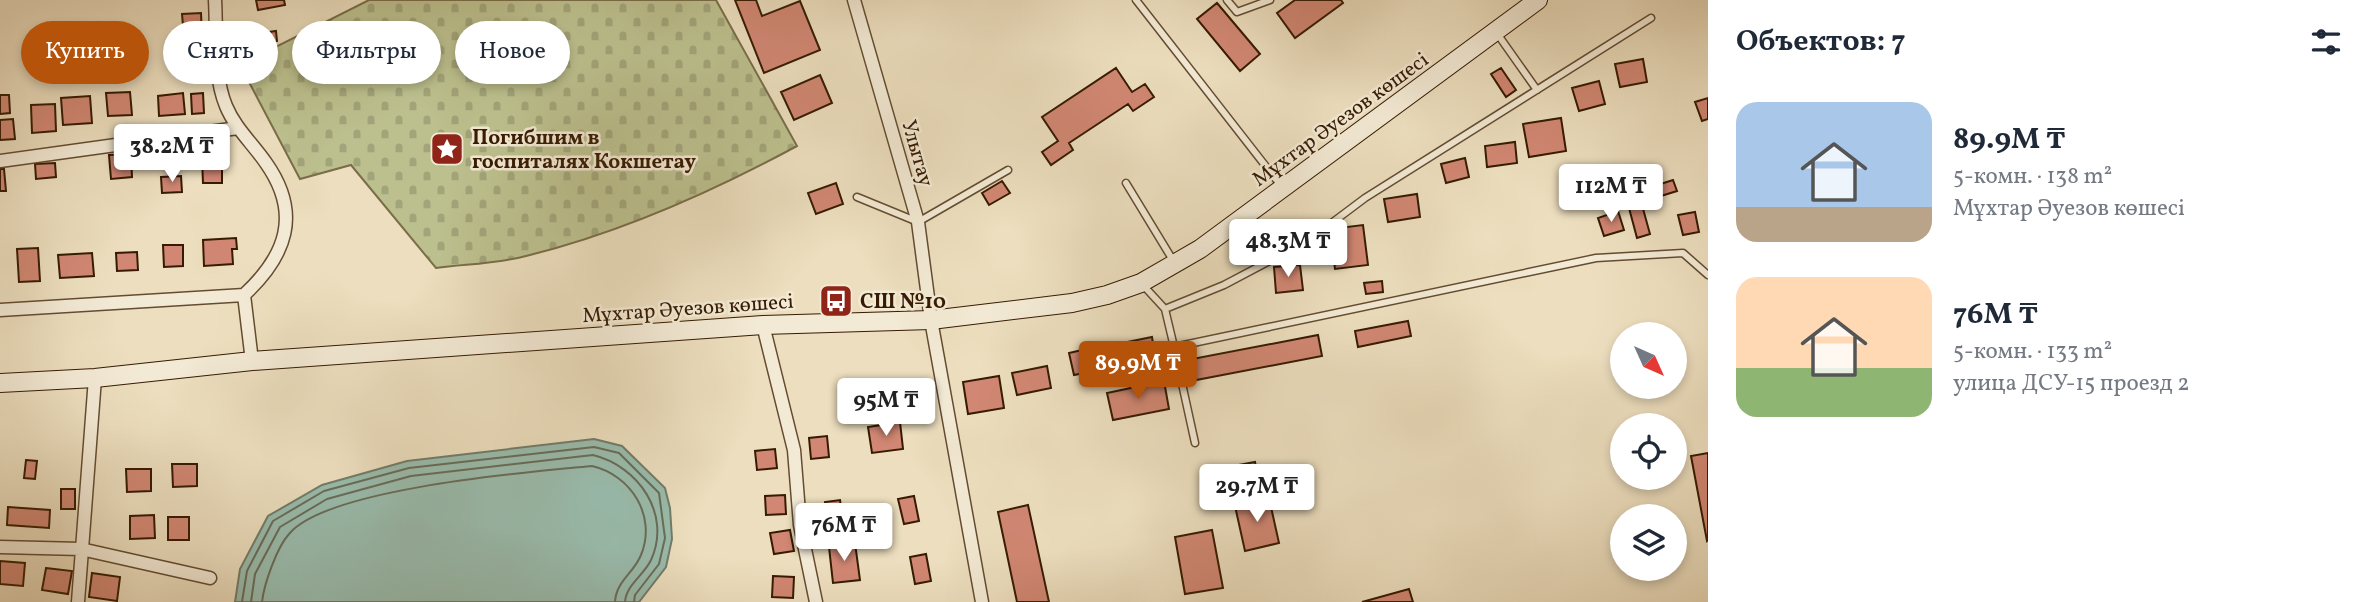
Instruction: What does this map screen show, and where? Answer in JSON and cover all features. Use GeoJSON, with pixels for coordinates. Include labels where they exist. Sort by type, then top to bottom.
{"type":"FeatureCollection","features":[{"type":"Feature","properties":{"kind":"main road","name":"Мұхтар Әуезов көшесі"},"geometry":{"type":"LineString","coordinates":[[0,383],[95,378],[252,361],[763,325],[931,320],[1072,303],[1141,283],[1175,264],[1538,0]]}},
{"type":"Feature","properties":{"kind":"street"},"geometry":{"type":"LineString","coordinates":[[0,310],[244,295],[261,279],[278,255],[285,230],[286,211],[270,170],[238,128],[221,90],[215,0]]}},
{"type":"Feature","properties":{"kind":"street","name":"Улытау"},"geometry":{"type":"LineString","coordinates":[[854,0],[918,222],[931,320],[982,602]]}},
{"type":"Feature","properties":{"kind":"street"},"geometry":{"type":"LineString","coordinates":[[0,161],[238,128]]}},
{"type":"Feature","properties":{"kind":"street"},"geometry":{"type":"LineString","coordinates":[[244,295],[252,361]]}},
{"type":"Feature","properties":{"kind":"street"},"geometry":{"type":"LineString","coordinates":[[763,325],[794,450],[800,526],[816,602]]}},
{"type":"Feature","properties":{"kind":"street"},"geometry":{"type":"LineString","coordinates":[[78,602],[95,378]]}},
{"type":"Feature","properties":{"kind":"street"},"geometry":{"type":"LineString","coordinates":[[0,547],[84,549],[210,578]]}},
{"type":"Feature","properties":{"kind":"lane"},"geometry":{"type":"LineString","coordinates":[[1136,0],[1283,188]]}},
{"type":"Feature","properties":{"kind":"lane"},"geometry":{"type":"LineString","coordinates":[[1227,0],[1237,12],[1270,0]]}},
{"type":"Feature","properties":{"kind":"lane"},"geometry":{"type":"LineString","coordinates":[[1164,309],[1224,285],[1309,240],[1365,198],[1651,18]]}},
{"type":"Feature","properties":{"kind":"lane"},"geometry":{"type":"LineString","coordinates":[[1496,32],[1537,90]]}},
{"type":"Feature","properties":{"kind":"lane"},"geometry":{"type":"LineString","coordinates":[[857,197],[918,222],[1009,170]]}},
{"type":"Feature","properties":{"kind":"lane"},"geometry":{"type":"LineString","coordinates":[[1126,183],[1175,264]]}},
{"type":"Feature","properties":{"kind":"lane"},"geometry":{"type":"LineString","coordinates":[[1174,347],[1596,258],[1683,253],[1708,275]]}},
{"type":"Feature","properties":{"kind":"lane"},"geometry":{"type":"LineString","coordinates":[[1141,283],[1164,309],[1195,443]]}},
{"type":"Feature","properties":{"kind":"green space"},"geometry":{"type":"Polygon","coordinates":[[[369,0],[716,0],[797,146],[699,195],[596,236],[515,259],[436,268],[351,165],[300,179],[250,84],[278,84],[278,46],[292,39],[292,84],[441,84],[441,21],[327,21],[369,0]]]}},
{"type":"Feature","properties":{"kind":"water"},"geometry":{"type":"Polygon","coordinates":[[[594,439],[622,446],[665,488],[670,508],[672,539],[666,567],[639,602],[235,602],[240,569],[268,516],[322,485],[407,461],[594,439]]]}},
{"type":"Feature","properties":{"kind":"building"},"geometry":{"type":"Polygon","coordinates":[[[256,0],[284,0],[285,5],[258,10],[256,0]]]}},
{"type":"Feature","properties":{"kind":"building"},"geometry":{"type":"Polygon","coordinates":[[[735,0],[756,0],[762,16],[800,1],[820,50],[764,73],[735,0]]]}},
{"type":"Feature","properties":{"kind":"building"},"geometry":{"type":"Polygon","coordinates":[[[1295,0],[1341,0],[1343,3],[1295,38],[1277,13],[1295,0]]]}},
{"type":"Feature","properties":{"kind":"building"},"geometry":{"type":"Polygon","coordinates":[[[1217,3],[1260,54],[1240,71],[1197,19],[1217,3]]]}},
{"type":"Feature","properties":{"kind":"building"},"geometry":{"type":"Polygon","coordinates":[[[201,13],[201,21],[183,21],[182,14],[201,13]]]}},
{"type":"Feature","properties":{"kind":"building"},"geometry":{"type":"Polygon","coordinates":[[[1643,59],[1647,82],[1620,87],[1615,64],[1643,59]]]}},
{"type":"Feature","properties":{"kind":"building"},"geometry":{"type":"Polygon","coordinates":[[[1116,68],[1132,92],[1145,84],[1154,97],[1133,111],[1128,104],[1069,143],[1073,150],[1051,165],[1042,152],[1058,141],[1042,117],[1116,68]]]}},
{"type":"Feature","properties":{"kind":"building"},"geometry":{"type":"Polygon","coordinates":[[[1501,68],[1516,90],[1506,97],[1491,74],[1501,68]]]}},
{"type":"Feature","properties":{"kind":"building"},"geometry":{"type":"Polygon","coordinates":[[[820,75],[832,103],[794,120],[781,92],[820,75]]]}},
{"type":"Feature","properties":{"kind":"building"},"geometry":{"type":"Polygon","coordinates":[[[1599,81],[1605,104],[1579,111],[1572,88],[1599,81]]]}},
{"type":"Feature","properties":{"kind":"building"},"geometry":{"type":"Polygon","coordinates":[[[130,92],[132,115],[108,116],[106,93],[130,92]]]}},
{"type":"Feature","properties":{"kind":"building"},"geometry":{"type":"Polygon","coordinates":[[[183,93],[185,114],[159,116],[158,96],[183,93]]]}},
{"type":"Feature","properties":{"kind":"building"},"geometry":{"type":"Polygon","coordinates":[[[203,93],[204,113],[192,114],[191,94],[203,93]]]}},
{"type":"Feature","properties":{"kind":"building"},"geometry":{"type":"Polygon","coordinates":[[[0,95],[9,95],[10,113],[0,114],[0,95]]]}},
{"type":"Feature","properties":{"kind":"building"},"geometry":{"type":"Polygon","coordinates":[[[90,96],[92,123],[63,125],[61,98],[90,96]]]}},
{"type":"Feature","properties":{"kind":"building"},"geometry":{"type":"Polygon","coordinates":[[[1708,98],[1708,119],[1702,121],[1695,102],[1708,98]]]}},
{"type":"Feature","properties":{"kind":"building"},"geometry":{"type":"Polygon","coordinates":[[[55,104],[56,131],[32,133],[31,105],[55,104]]]}},
{"type":"Feature","properties":{"kind":"building"},"geometry":{"type":"Polygon","coordinates":[[[1561,118],[1566,151],[1529,157],[1523,124],[1561,118]]]}},
{"type":"Feature","properties":{"kind":"building"},"geometry":{"type":"Polygon","coordinates":[[[13,119],[15,139],[0,140],[0,120],[13,119]]]}},
{"type":"Feature","properties":{"kind":"building"},"geometry":{"type":"Polygon","coordinates":[[[1515,142],[1517,163],[1487,167],[1485,146],[1515,142]]]}},
{"type":"Feature","properties":{"kind":"building"},"geometry":{"type":"Polygon","coordinates":[[[131,154],[132,177],[111,179],[109,155],[131,154]]]}},
{"type":"Feature","properties":{"kind":"building"},"geometry":{"type":"Polygon","coordinates":[[[1465,158],[1469,177],[1446,183],[1441,164],[1465,158]]]}},
{"type":"Feature","properties":{"kind":"building"},"geometry":{"type":"Polygon","coordinates":[[[202,159],[222,159],[222,183],[203,183],[202,159]]]}},
{"type":"Feature","properties":{"kind":"building"},"geometry":{"type":"Polygon","coordinates":[[[55,163],[56,177],[36,179],[35,164],[55,163]]]}},
{"type":"Feature","properties":{"kind":"building"},"geometry":{"type":"Polygon","coordinates":[[[0,169],[4,169],[6,191],[0,191],[0,169]]]}},
{"type":"Feature","properties":{"kind":"building"},"geometry":{"type":"Polygon","coordinates":[[[181,176],[182,192],[162,193],[161,177],[181,176]]]}},
{"type":"Feature","properties":{"kind":"building"},"geometry":{"type":"Polygon","coordinates":[[[1673,180],[1677,191],[1648,200],[1645,189],[1673,180]]]}},
{"type":"Feature","properties":{"kind":"building"},"geometry":{"type":"Polygon","coordinates":[[[1002,181],[1010,193],[989,205],[982,193],[1002,181]]]}},
{"type":"Feature","properties":{"kind":"building"},"geometry":{"type":"Polygon","coordinates":[[[836,183],[843,204],[816,214],[808,193],[836,183]]]}},
{"type":"Feature","properties":{"kind":"building"},"geometry":{"type":"Polygon","coordinates":[[[1417,194],[1420,217],[1388,222],[1384,199],[1417,194]]]}},
{"type":"Feature","properties":{"kind":"building"},"geometry":{"type":"Polygon","coordinates":[[[1642,205],[1650,234],[1637,238],[1629,208],[1642,205]]]}},
{"type":"Feature","properties":{"kind":"building"},"geometry":{"type":"Polygon","coordinates":[[[1618,211],[1624,230],[1604,236],[1598,218],[1618,211]]]}},
{"type":"Feature","properties":{"kind":"building"},"geometry":{"type":"Polygon","coordinates":[[[1695,212],[1699,232],[1683,235],[1678,215],[1695,212]]]}},
{"type":"Feature","properties":{"kind":"building"},"geometry":{"type":"Polygon","coordinates":[[[1363,225],[1368,265],[1335,269],[1330,229],[1363,225]]]}},
{"type":"Feature","properties":{"kind":"building"},"geometry":{"type":"Polygon","coordinates":[[[236,238],[237,249],[232,249],[233,264],[204,266],[203,240],[236,238]]]}},
{"type":"Feature","properties":{"kind":"building"},"geometry":{"type":"Polygon","coordinates":[[[163,245],[183,245],[183,266],[164,267],[163,245]]]}},
{"type":"Feature","properties":{"kind":"building"},"geometry":{"type":"Polygon","coordinates":[[[38,248],[40,281],[19,282],[17,249],[38,248]]]}},
{"type":"Feature","properties":{"kind":"building"},"geometry":{"type":"Polygon","coordinates":[[[137,252],[138,270],[117,271],[116,253],[137,252]]]}},
{"type":"Feature","properties":{"kind":"building"},"geometry":{"type":"Polygon","coordinates":[[[92,253],[94,276],[60,278],[58,255],[92,253]]]}},
{"type":"Feature","properties":{"kind":"building"},"geometry":{"type":"Polygon","coordinates":[[[1300,265],[1303,290],[1276,293],[1274,267],[1300,265]]]}},
{"type":"Feature","properties":{"kind":"building"},"geometry":{"type":"Polygon","coordinates":[[[1382,281],[1383,292],[1366,294],[1364,283],[1382,281]]]}},
{"type":"Feature","properties":{"kind":"building"},"geometry":{"type":"Polygon","coordinates":[[[1408,321],[1411,336],[1358,347],[1355,331],[1408,321]]]}},
{"type":"Feature","properties":{"kind":"building"},"geometry":{"type":"Polygon","coordinates":[[[1318,335],[1322,356],[1191,381],[1187,360],[1318,335]]]}},
{"type":"Feature","properties":{"kind":"building"},"geometry":{"type":"Polygon","coordinates":[[[1152,337],[1155,356],[1130,360],[1127,342],[1152,337]]]}},
{"type":"Feature","properties":{"kind":"building"},"geometry":{"type":"Polygon","coordinates":[[[1104,345],[1109,368],[1074,375],[1069,353],[1104,345]]]}},
{"type":"Feature","properties":{"kind":"building"},"geometry":{"type":"Polygon","coordinates":[[[1047,366],[1051,388],[1017,395],[1012,373],[1047,366]]]}},
{"type":"Feature","properties":{"kind":"building"},"geometry":{"type":"Polygon","coordinates":[[[999,376],[1004,408],[968,414],[963,382],[999,376]]]}},
{"type":"Feature","properties":{"kind":"building"},"geometry":{"type":"Polygon","coordinates":[[[1164,381],[1169,409],[1113,420],[1107,393],[1164,381]]]}},
{"type":"Feature","properties":{"kind":"building"},"geometry":{"type":"Polygon","coordinates":[[[900,422],[903,449],[872,453],[868,427],[900,422]]]}},
{"type":"Feature","properties":{"kind":"building"},"geometry":{"type":"Polygon","coordinates":[[[827,436],[829,457],[811,459],[809,438],[827,436]]]}},
{"type":"Feature","properties":{"kind":"building"},"geometry":{"type":"Polygon","coordinates":[[[775,449],[777,468],[757,470],[755,451],[775,449]]]}},
{"type":"Feature","properties":{"kind":"building"},"geometry":{"type":"Polygon","coordinates":[[[1708,453],[1708,540],[1707,541],[1691,456],[1708,453]]]}},
{"type":"Feature","properties":{"kind":"building"},"geometry":{"type":"Polygon","coordinates":[[[26,460],[37,461],[35,479],[24,478],[26,460]]]}},
{"type":"Feature","properties":{"kind":"building"},"geometry":{"type":"Polygon","coordinates":[[[1255,462],[1258,478],[1236,482],[1233,466],[1255,462]]]}},
{"type":"Feature","properties":{"kind":"building"},"geometry":{"type":"Polygon","coordinates":[[[172,464],[197,464],[197,486],[173,487],[172,464]]]}},
{"type":"Feature","properties":{"kind":"building"},"geometry":{"type":"Polygon","coordinates":[[[126,469],[151,469],[151,491],[127,492],[126,469]]]}},
{"type":"Feature","properties":{"kind":"building"},"geometry":{"type":"Polygon","coordinates":[[[61,489],[75,489],[75,509],[61,509],[61,489]]]}},
{"type":"Feature","properties":{"kind":"building"},"geometry":{"type":"Polygon","coordinates":[[[785,495],[786,514],[766,515],[765,496],[785,495]]]}},
{"type":"Feature","properties":{"kind":"building"},"geometry":{"type":"Polygon","coordinates":[[[914,496],[919,521],[904,524],[898,499],[914,496]]]}},
{"type":"Feature","properties":{"kind":"building"},"geometry":{"type":"Polygon","coordinates":[[[1269,498],[1279,543],[1245,551],[1235,506],[1269,498]]]}},
{"type":"Feature","properties":{"kind":"building"},"geometry":{"type":"Polygon","coordinates":[[[840,500],[843,521],[828,523],[825,502],[840,500]]]}},
{"type":"Feature","properties":{"kind":"building"},"geometry":{"type":"Polygon","coordinates":[[[1028,505],[1049,602],[1017,602],[998,512],[1028,505]]]}},
{"type":"Feature","properties":{"kind":"building"},"geometry":{"type":"Polygon","coordinates":[[[8,507],[50,510],[49,528],[7,525],[8,507]]]}},
{"type":"Feature","properties":{"kind":"building"},"geometry":{"type":"Polygon","coordinates":[[[154,515],[155,538],[130,539],[130,516],[154,515]]]}},
{"type":"Feature","properties":{"kind":"building"},"geometry":{"type":"Polygon","coordinates":[[[168,517],[189,517],[189,540],[168,540],[168,517]]]}},
{"type":"Feature","properties":{"kind":"building"},"geometry":{"type":"Polygon","coordinates":[[[790,530],[794,551],[774,554],[770,533],[790,530]]]}},
{"type":"Feature","properties":{"kind":"building"},"geometry":{"type":"Polygon","coordinates":[[[1212,530],[1223,588],[1185,594],[1175,537],[1212,530]]]}},
{"type":"Feature","properties":{"kind":"building"},"geometry":{"type":"Polygon","coordinates":[[[855,543],[860,580],[833,583],[829,547],[855,543]]]}},
{"type":"Feature","properties":{"kind":"building"},"geometry":{"type":"Polygon","coordinates":[[[926,554],[931,581],[915,584],[910,557],[926,554]]]}},
{"type":"Feature","properties":{"kind":"building"},"geometry":{"type":"Polygon","coordinates":[[[0,561],[25,563],[23,586],[0,584],[0,561]]]}},
{"type":"Feature","properties":{"kind":"building"},"geometry":{"type":"Polygon","coordinates":[[[46,568],[72,571],[68,594],[42,590],[46,568]]]}},
{"type":"Feature","properties":{"kind":"building"},"geometry":{"type":"Polygon","coordinates":[[[92,573],[120,577],[117,601],[89,597],[92,573]]]}},
{"type":"Feature","properties":{"kind":"building"},"geometry":{"type":"Polygon","coordinates":[[[773,576],[794,577],[793,598],[772,597],[773,576]]]}},
{"type":"Feature","properties":{"kind":"building"},"geometry":{"type":"Polygon","coordinates":[[[1409,589],[1413,602],[1362,602],[1409,589]]]}},
{"type":"Feature","properties":{"kind":"place","name":"Погибшим в госпиталях Кокшетау"},"geometry":{"type":"Point","coordinates":[447,149]}},
{"type":"Feature","properties":{"kind":"place","name":"СШ №10"},"geometry":{"type":"Point","coordinates":[836,301]}}]}
